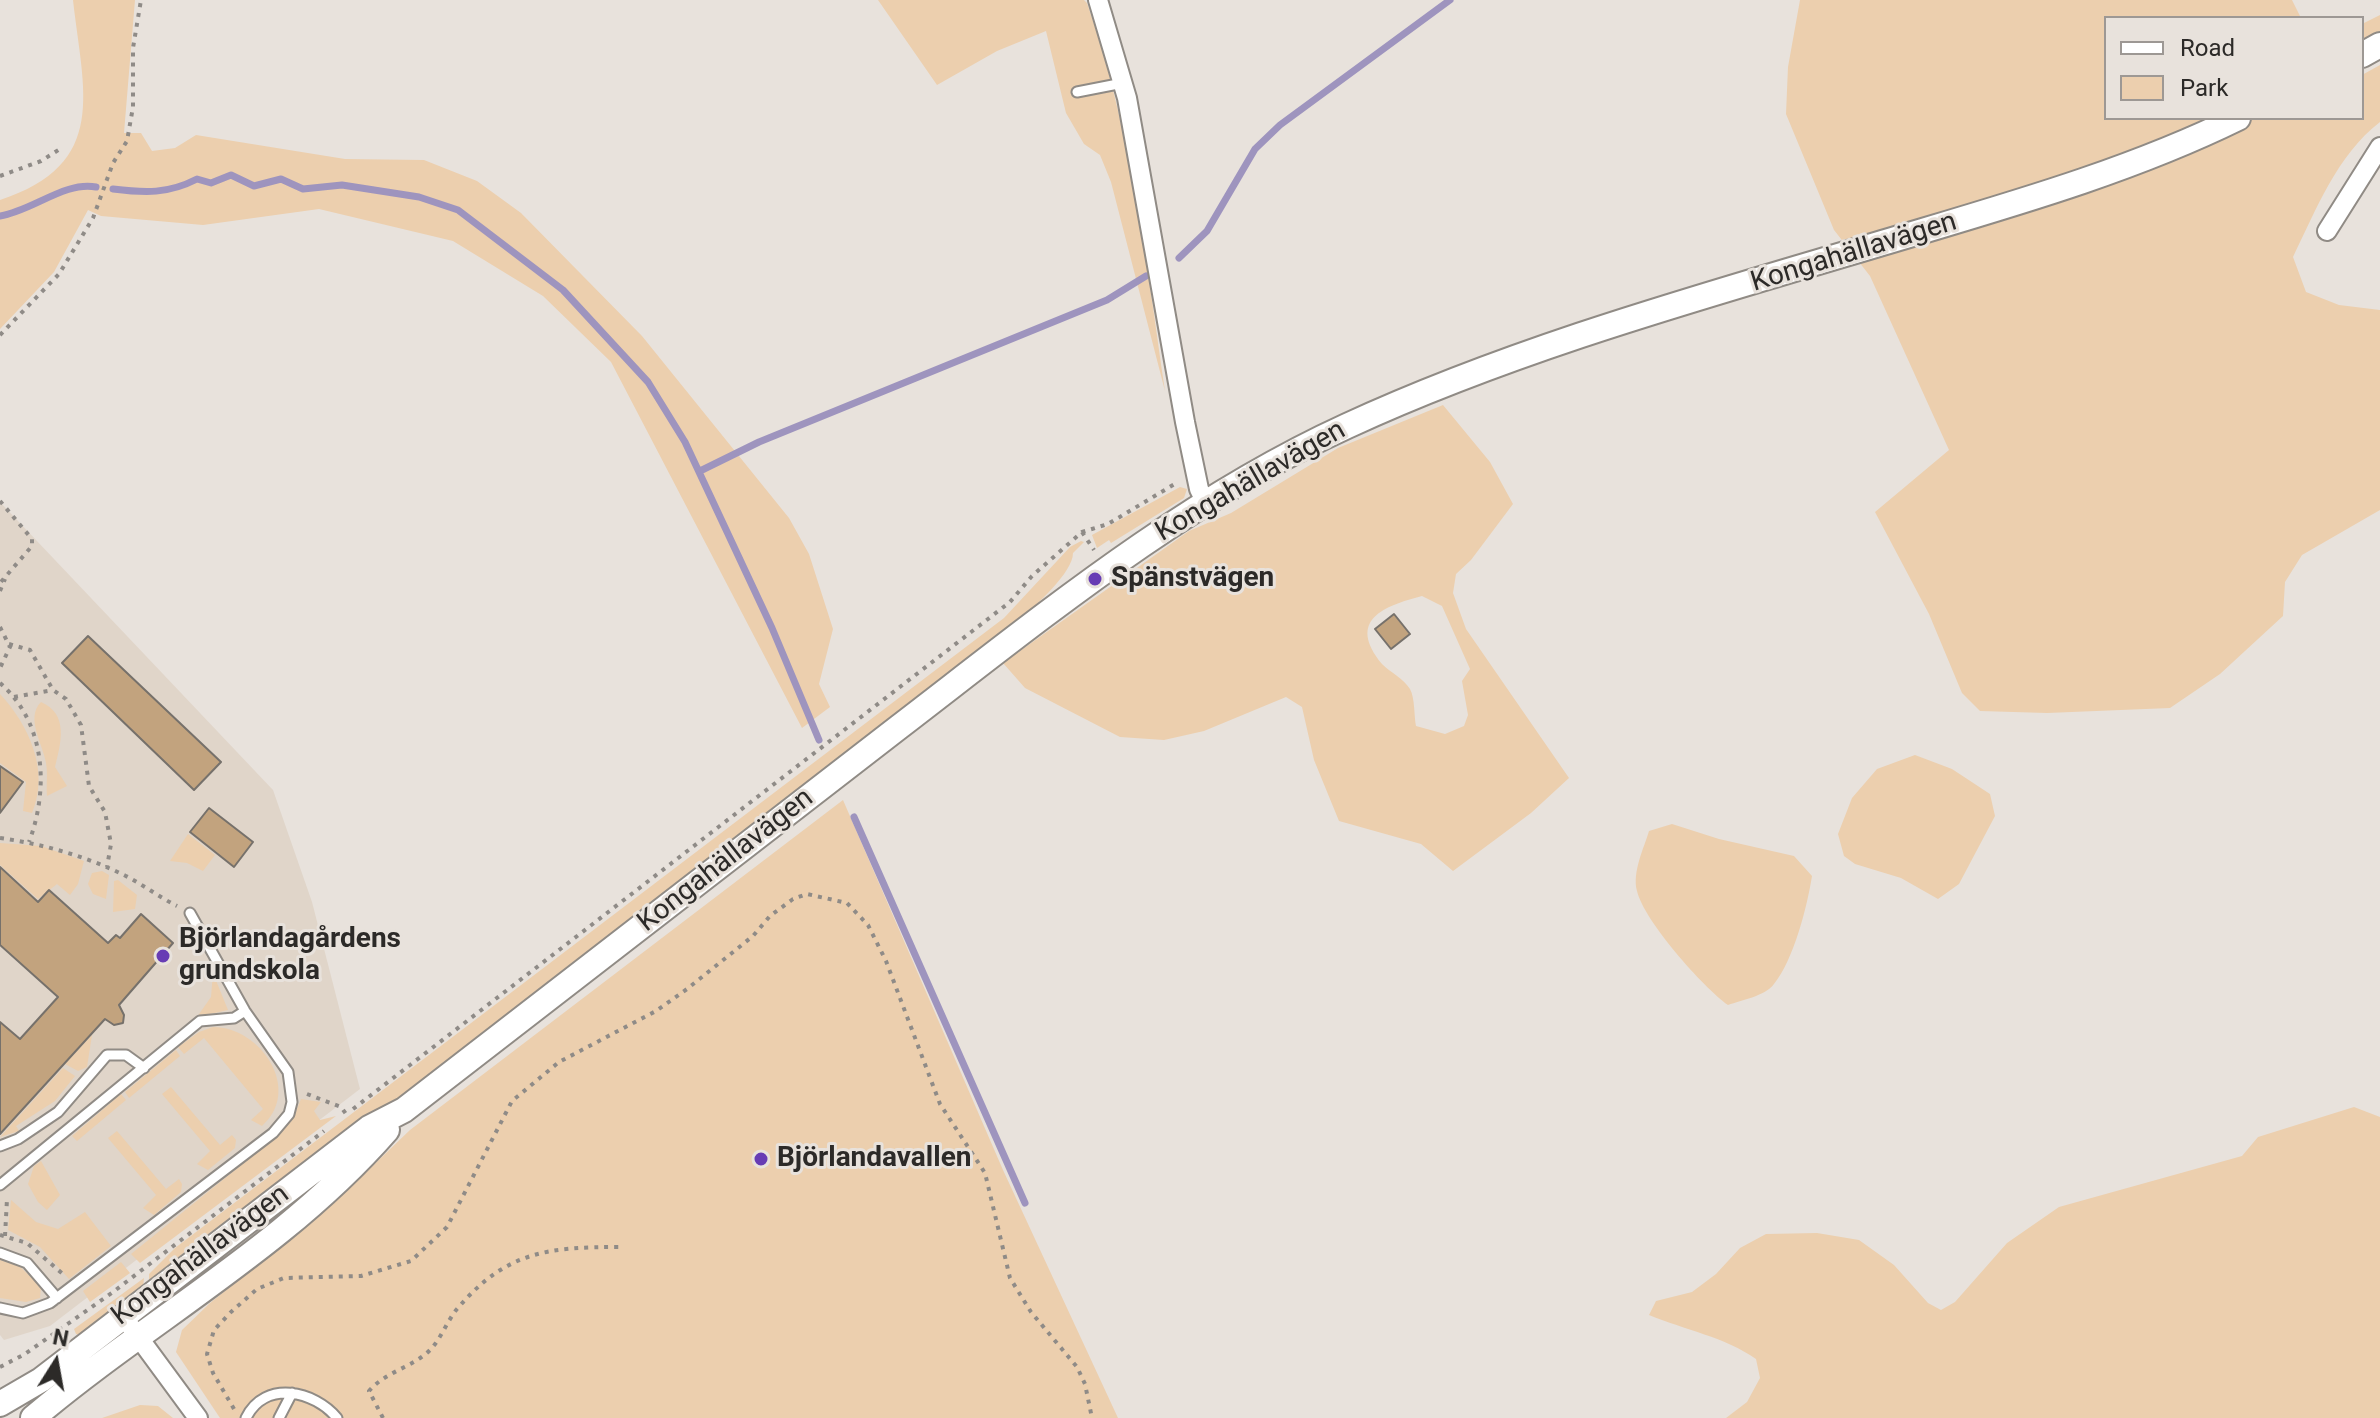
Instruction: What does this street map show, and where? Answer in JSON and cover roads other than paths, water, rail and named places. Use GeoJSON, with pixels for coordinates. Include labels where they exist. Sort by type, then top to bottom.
{"type":"FeatureCollection","features":[{"type":"Feature","properties":{"kind":"street"},"geometry":{"type":"LineString","coordinates":[[1098,0],[1123,83],[1196,471],[1206,503]]}},
{"type":"Feature","properties":{"kind":"street","name":"Kongahällavägen"},"geometry":{"type":"LineString","coordinates":[[0,1404],[130,1326],[193,1299],[275,1238],[379,1139],[404,1110],[1002,648],[1115,564],[1206,503],[1322,437],[1473,374],[1698,300],[1995,210],[2150,155],[2233,120]]}},
{"type":"Feature","properties":{"kind":"street"},"geometry":{"type":"LineString","coordinates":[[2327,231],[2380,147]]}},
{"type":"Feature","properties":{"kind":"street"},"geometry":{"type":"LineString","coordinates":[[130,1326],[198,1418]]}},
{"type":"Feature","properties":{"kind":"street","name":"Kongahällavägen"},"geometry":{"type":"LineString","coordinates":[[33,1418],[130,1326]]}},
{"type":"Feature","properties":{"kind":"lane"},"geometry":{"type":"LineString","coordinates":[[1077,92],[1123,83]]}},
{"type":"Feature","properties":{"kind":"lane"},"geometry":{"type":"LineString","coordinates":[[0,1308],[23,1313],[37,1311],[57,1298],[273,1133],[289,1114],[292,1094],[288,1072],[245,1011],[190,913]]}},
{"type":"Feature","properties":{"kind":"lane"},"geometry":{"type":"LineString","coordinates":[[0,1188],[200,1021],[234,1018],[245,1011]]}},
{"type":"Feature","properties":{"kind":"lane"},"geometry":{"type":"LineString","coordinates":[[0,1146],[18,1139],[58,1112],[107,1055],[126,1055],[144,1068]]}},
{"type":"Feature","properties":{"kind":"lane"},"geometry":{"type":"LineString","coordinates":[[0,1253],[27,1263],[57,1298]]}},
{"type":"Feature","properties":{"kind":"lane"},"geometry":{"type":"LineString","coordinates":[[246,1418],[262,1400],[292,1393],[316,1398],[337,1418]]}},
{"type":"Feature","properties":{"kind":"lane"},"geometry":{"type":"LineString","coordinates":[[279,1418],[292,1393]]}},
{"type":"Feature","properties":{"kind":"waterway"},"geometry":{"type":"LineString","coordinates":[[1179,258],[1207,231],[1255,149],[1280,125],[1450,0]]}},
{"type":"Feature","properties":{"kind":"waterway"},"geometry":{"type":"LineString","coordinates":[[113,189],[156,191],[197,179],[211,183],[231,175],[254,186],[281,179],[303,189],[342,185],[419,197],[458,210],[563,290],[648,382],[685,442],[772,628],[819,740]]}},
{"type":"Feature","properties":{"kind":"waterway"},"geometry":{"type":"LineString","coordinates":[[0,216],[72,188],[96,187]]}},
{"type":"Feature","properties":{"kind":"waterway"},"geometry":{"type":"LineString","coordinates":[[700,471],[759,442],[1107,300],[1146,276]]}},
{"type":"Feature","properties":{"kind":"waterway"},"geometry":{"type":"LineString","coordinates":[[854,817],[1025,1203]]}},
{"type":"Feature","properties":{"kind":"place","name":"Spänstvägen"},"geometry":{"type":"Point","coordinates":[1095,579]}},
{"type":"Feature","properties":{"kind":"place","name":"Björlandagårdens grundskola"},"geometry":{"type":"Point","coordinates":[163,956]}},
{"type":"Feature","properties":{"kind":"place","name":"Björlandavallen"},"geometry":{"type":"Point","coordinates":[761,1159]}}]}
